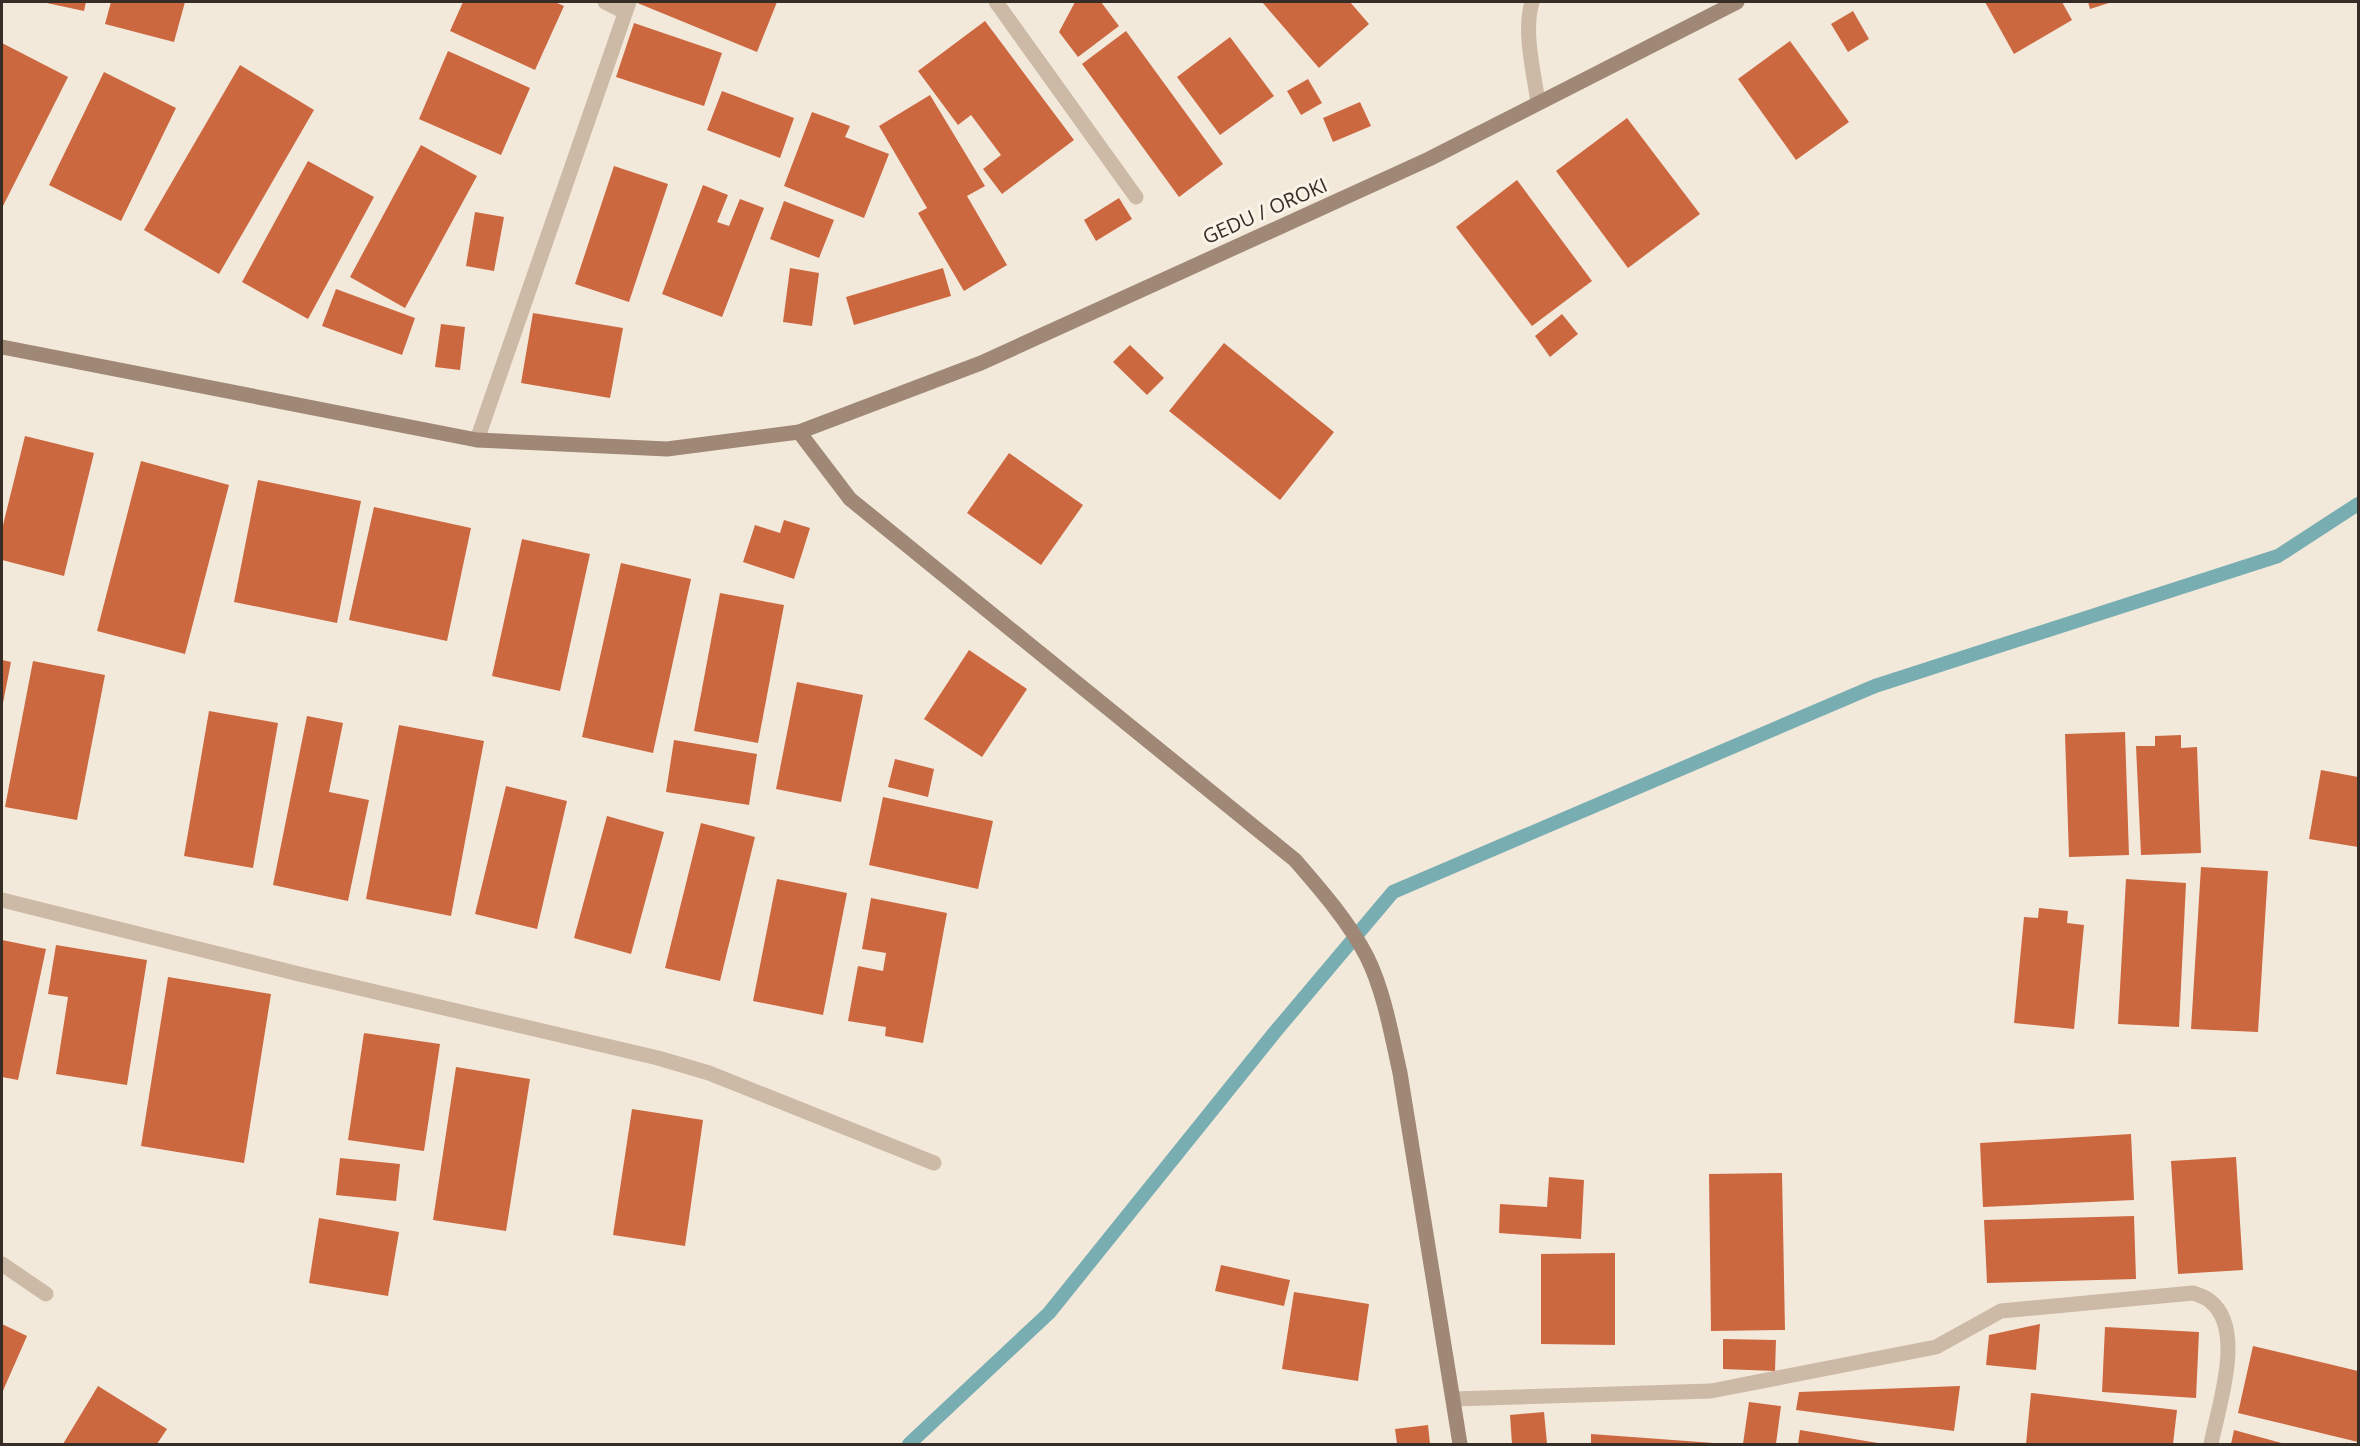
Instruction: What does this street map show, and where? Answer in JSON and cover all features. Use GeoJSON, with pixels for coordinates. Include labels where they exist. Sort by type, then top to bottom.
{"type":"FeatureCollection","features":[{"type":"Feature","properties":{"kind":"street"},"geometry":{"type":"LineString","coordinates":[[477,440],[627,7],[605,2]]}},
{"type":"Feature","properties":{"kind":"street"},"geometry":{"type":"LineString","coordinates":[[996,2],[1136,197]]}},
{"type":"Feature","properties":{"kind":"street"},"geometry":{"type":"LineString","coordinates":[[1532,2],[1530,51],[1538,104]]}},
{"type":"Feature","properties":{"kind":"street","name":"GEDU / OROKI"},"geometry":{"type":"LineString","coordinates":[[2,347],[477,440],[668,449],[799,432],[981,363],[1429,159],[1737,2]]}},
{"type":"Feature","properties":{"kind":"street"},"geometry":{"type":"LineString","coordinates":[[799,432],[850,499],[1295,860],[1329,899],[1367,958],[1388,1015],[1401,1073],[1460,1444]]}},
{"type":"Feature","properties":{"kind":"street"},"geometry":{"type":"LineString","coordinates":[[2,900],[298,974],[658,1058],[709,1073],[934,1163]]}},
{"type":"Feature","properties":{"kind":"street"},"geometry":{"type":"LineString","coordinates":[[2,1264],[46,1294]]}},
{"type":"Feature","properties":{"kind":"street"},"geometry":{"type":"LineString","coordinates":[[1454,1399],[1711,1391],[1936,1347],[2001,1311],[2193,1293],[2210,1300],[2223,1318],[2228,1337],[2228,1358],[2211,1444]]}},
{"type":"Feature","properties":{"kind":"building"},"geometry":{"type":"Polygon","coordinates":[[[42,2],[86,2],[84,11],[42,2]]]}},
{"type":"Feature","properties":{"kind":"building"},"geometry":{"type":"Polygon","coordinates":[[[111,2],[185,2],[174,42],[105,24],[111,2]]]}},
{"type":"Feature","properties":{"kind":"building"},"geometry":{"type":"Polygon","coordinates":[[[463,2],[555,2],[564,6],[535,70],[450,31],[463,2]]]}},
{"type":"Feature","properties":{"kind":"building"},"geometry":{"type":"Polygon","coordinates":[[[635,2],[777,2],[757,52],[635,2]]]}},
{"type":"Feature","properties":{"kind":"building"},"geometry":{"type":"Polygon","coordinates":[[[1075,2],[1101,2],[1119,26],[1078,57],[1059,32],[1075,2]]]}},
{"type":"Feature","properties":{"kind":"building"},"geometry":{"type":"Polygon","coordinates":[[[1262,2],[1350,2],[1369,24],[1319,68],[1262,2]]]}},
{"type":"Feature","properties":{"kind":"building"},"geometry":{"type":"Polygon","coordinates":[[[1985,2],[2062,2],[2072,20],[2014,54],[1985,2]]]}},
{"type":"Feature","properties":{"kind":"building"},"geometry":{"type":"Polygon","coordinates":[[[2088,2],[2112,2],[2090,9],[2088,2]]]}},
{"type":"Feature","properties":{"kind":"building"},"geometry":{"type":"Polygon","coordinates":[[[1853,11],[1869,39],[1848,52],[1831,24],[1853,11]]]}},
{"type":"Feature","properties":{"kind":"building"},"geometry":{"type":"Polygon","coordinates":[[[985,21],[1074,140],[1002,194],[983,169],[1001,155],[971,115],[958,125],[918,71],[985,21]]]}},
{"type":"Feature","properties":{"kind":"building"},"geometry":{"type":"Polygon","coordinates":[[[634,23],[722,53],[704,106],[616,77],[634,23]]]}},
{"type":"Feature","properties":{"kind":"building"},"geometry":{"type":"Polygon","coordinates":[[[1126,31],[1223,164],[1179,197],[1082,64],[1126,31]]]}},
{"type":"Feature","properties":{"kind":"building"},"geometry":{"type":"Polygon","coordinates":[[[1230,37],[1274,96],[1220,135],[1177,77],[1230,37]]]}},
{"type":"Feature","properties":{"kind":"building"},"geometry":{"type":"Polygon","coordinates":[[[1790,41],[1849,122],[1796,160],[1738,79],[1790,41]]]}},
{"type":"Feature","properties":{"kind":"building"},"geometry":{"type":"Polygon","coordinates":[[[2,43],[68,77],[2,208],[2,43]]]}},
{"type":"Feature","properties":{"kind":"building"},"geometry":{"type":"Polygon","coordinates":[[[448,51],[530,88],[501,155],[419,119],[448,51]]]}},
{"type":"Feature","properties":{"kind":"building"},"geometry":{"type":"Polygon","coordinates":[[[240,65],[314,110],[219,274],[144,230],[240,65]]]}},
{"type":"Feature","properties":{"kind":"building"},"geometry":{"type":"Polygon","coordinates":[[[104,72],[176,108],[121,221],[49,185],[104,72]]]}},
{"type":"Feature","properties":{"kind":"building"},"geometry":{"type":"Polygon","coordinates":[[[1308,79],[1322,103],[1301,115],[1287,91],[1308,79]]]}},
{"type":"Feature","properties":{"kind":"building"},"geometry":{"type":"Polygon","coordinates":[[[722,91],[794,118],[780,158],[707,130],[722,91]]]}},
{"type":"Feature","properties":{"kind":"building"},"geometry":{"type":"Polygon","coordinates":[[[930,95],[985,186],[967,196],[1007,265],[964,291],[918,213],[927,208],[879,126],[930,95]]]}},
{"type":"Feature","properties":{"kind":"building"},"geometry":{"type":"Polygon","coordinates":[[[1360,102],[1371,126],[1333,142],[1323,118],[1360,102]]]}},
{"type":"Feature","properties":{"kind":"building"},"geometry":{"type":"Polygon","coordinates":[[[812,112],[850,126],[845,137],[889,154],[864,218],[784,186],[812,112]]]}},
{"type":"Feature","properties":{"kind":"building"},"geometry":{"type":"Polygon","coordinates":[[[1627,118],[1700,214],[1628,268],[1556,171],[1627,118]]]}},
{"type":"Feature","properties":{"kind":"building"},"geometry":{"type":"Polygon","coordinates":[[[421,145],[477,176],[405,308],[350,277],[421,145]]]}},
{"type":"Feature","properties":{"kind":"building"},"geometry":{"type":"Polygon","coordinates":[[[308,161],[374,197],[308,319],[242,282],[308,161]]]}},
{"type":"Feature","properties":{"kind":"building"},"geometry":{"type":"Polygon","coordinates":[[[614,166],[668,184],[629,302],[575,284],[614,166]]]}},
{"type":"Feature","properties":{"kind":"building"},"geometry":{"type":"Polygon","coordinates":[[[1517,180],[1592,281],[1532,326],[1456,227],[1517,180]]]}},
{"type":"Feature","properties":{"kind":"building"},"geometry":{"type":"Polygon","coordinates":[[[703,185],[728,195],[717,222],[729,226],[740,199],[764,208],[722,317],[662,294],[703,185]]]}},
{"type":"Feature","properties":{"kind":"building"},"geometry":{"type":"Polygon","coordinates":[[[1119,198],[1132,219],[1096,241],[1084,220],[1119,198]]]}},
{"type":"Feature","properties":{"kind":"building"},"geometry":{"type":"Polygon","coordinates":[[[784,201],[834,220],[819,258],[770,239],[784,201]]]}},
{"type":"Feature","properties":{"kind":"building"},"geometry":{"type":"Polygon","coordinates":[[[475,212],[504,217],[494,271],[466,266],[475,212]]]}},
{"type":"Feature","properties":{"kind":"building"},"geometry":{"type":"Polygon","coordinates":[[[790,268],[819,273],[812,326],[783,322],[790,268]]]}},
{"type":"Feature","properties":{"kind":"building"},"geometry":{"type":"Polygon","coordinates":[[[943,268],[951,296],[854,325],[846,297],[943,268]]]}},
{"type":"Feature","properties":{"kind":"building"},"geometry":{"type":"Polygon","coordinates":[[[336,289],[415,318],[402,355],[322,326],[336,289]]]}},
{"type":"Feature","properties":{"kind":"building"},"geometry":{"type":"Polygon","coordinates":[[[533,313],[623,328],[610,398],[521,383],[533,313]]]}},
{"type":"Feature","properties":{"kind":"building"},"geometry":{"type":"Polygon","coordinates":[[[1562,314],[1578,334],[1550,357],[1535,336],[1562,314]]]}},
{"type":"Feature","properties":{"kind":"building"},"geometry":{"type":"Polygon","coordinates":[[[441,324],[465,327],[460,370],[435,367],[441,324]]]}},
{"type":"Feature","properties":{"kind":"building"},"geometry":{"type":"Polygon","coordinates":[[[1224,343],[1334,432],[1280,500],[1169,411],[1224,343]]]}},
{"type":"Feature","properties":{"kind":"building"},"geometry":{"type":"Polygon","coordinates":[[[1130,345],[1164,378],[1147,395],[1113,362],[1130,345]]]}},
{"type":"Feature","properties":{"kind":"building"},"geometry":{"type":"Polygon","coordinates":[[[25,436],[94,453],[64,576],[2,560],[2,529],[25,436]]]}},
{"type":"Feature","properties":{"kind":"building"},"geometry":{"type":"Polygon","coordinates":[[[1009,453],[1083,505],[1041,565],[967,513],[1009,453]]]}},
{"type":"Feature","properties":{"kind":"building"},"geometry":{"type":"Polygon","coordinates":[[[141,461],[229,485],[185,654],[97,631],[141,461]]]}},
{"type":"Feature","properties":{"kind":"building"},"geometry":{"type":"Polygon","coordinates":[[[258,480],[361,501],[337,623],[234,602],[258,480]]]}},
{"type":"Feature","properties":{"kind":"building"},"geometry":{"type":"Polygon","coordinates":[[[374,507],[471,528],[447,641],[349,620],[374,507]]]}},
{"type":"Feature","properties":{"kind":"building"},"geometry":{"type":"Polygon","coordinates":[[[784,520],[810,528],[794,579],[743,562],[755,525],[780,533],[784,520]]]}},
{"type":"Feature","properties":{"kind":"building"},"geometry":{"type":"Polygon","coordinates":[[[522,539],[590,554],[560,691],[492,676],[522,539]]]}},
{"type":"Feature","properties":{"kind":"building"},"geometry":{"type":"Polygon","coordinates":[[[621,563],[691,579],[653,753],[582,737],[621,563]]]}},
{"type":"Feature","properties":{"kind":"building"},"geometry":{"type":"Polygon","coordinates":[[[720,593],[784,605],[758,743],[694,731],[720,593]]]}},
{"type":"Feature","properties":{"kind":"building"},"geometry":{"type":"Polygon","coordinates":[[[969,650],[1027,689],[982,757],[924,719],[969,650]]]}},
{"type":"Feature","properties":{"kind":"building"},"geometry":{"type":"Polygon","coordinates":[[[2,660],[11,662],[3,703],[2,703],[2,660]]]}},
{"type":"Feature","properties":{"kind":"building"},"geometry":{"type":"Polygon","coordinates":[[[33,661],[105,675],[77,820],[5,807],[33,661]]]}},
{"type":"Feature","properties":{"kind":"building"},"geometry":{"type":"Polygon","coordinates":[[[797,682],[863,695],[841,802],[776,789],[797,682]]]}},
{"type":"Feature","properties":{"kind":"building"},"geometry":{"type":"Polygon","coordinates":[[[209,711],[278,723],[253,868],[184,856],[209,711]]]}},
{"type":"Feature","properties":{"kind":"building"},"geometry":{"type":"Polygon","coordinates":[[[307,716],[343,723],[329,792],[369,800],[348,901],[273,885],[307,716]]]}},
{"type":"Feature","properties":{"kind":"building"},"geometry":{"type":"Polygon","coordinates":[[[399,725],[484,741],[451,916],[366,899],[399,725]]]}},
{"type":"Feature","properties":{"kind":"building"},"geometry":{"type":"Polygon","coordinates":[[[2125,732],[2129,855],[2069,857],[2065,734],[2125,732]]]}},
{"type":"Feature","properties":{"kind":"building"},"geometry":{"type":"Polygon","coordinates":[[[2181,735],[2181,748],[2197,747],[2201,853],[2141,855],[2136,746],[2155,746],[2155,736],[2181,735]]]}},
{"type":"Feature","properties":{"kind":"building"},"geometry":{"type":"Polygon","coordinates":[[[674,740],[757,754],[749,805],[666,792],[674,740]]]}},
{"type":"Feature","properties":{"kind":"building"},"geometry":{"type":"Polygon","coordinates":[[[895,759],[934,769],[928,797],[888,787],[895,759]]]}},
{"type":"Feature","properties":{"kind":"building"},"geometry":{"type":"Polygon","coordinates":[[[2321,770],[2358,777],[2358,847],[2309,839],[2321,770]]]}},
{"type":"Feature","properties":{"kind":"building"},"geometry":{"type":"Polygon","coordinates":[[[506,786],[567,801],[537,929],[475,914],[506,786]]]}},
{"type":"Feature","properties":{"kind":"building"},"geometry":{"type":"Polygon","coordinates":[[[883,797],[993,821],[978,889],[869,865],[883,797]]]}},
{"type":"Feature","properties":{"kind":"building"},"geometry":{"type":"Polygon","coordinates":[[[607,816],[664,832],[631,954],[574,938],[607,816]]]}},
{"type":"Feature","properties":{"kind":"building"},"geometry":{"type":"Polygon","coordinates":[[[701,823],[755,837],[720,981],[665,968],[701,823]]]}},
{"type":"Feature","properties":{"kind":"building"},"geometry":{"type":"Polygon","coordinates":[[[2201,867],[2268,871],[2258,1032],[2191,1029],[2201,867]]]}},
{"type":"Feature","properties":{"kind":"building"},"geometry":{"type":"Polygon","coordinates":[[[777,879],[847,893],[823,1015],[753,1001],[777,879]]]}},
{"type":"Feature","properties":{"kind":"building"},"geometry":{"type":"Polygon","coordinates":[[[2126,879],[2186,883],[2179,1027],[2118,1024],[2126,879]]]}},
{"type":"Feature","properties":{"kind":"building"},"geometry":{"type":"Polygon","coordinates":[[[871,898],[947,913],[923,1043],[885,1036],[886,1027],[848,1021],[858,966],[883,971],[886,953],[862,949],[871,898]]]}},
{"type":"Feature","properties":{"kind":"building"},"geometry":{"type":"Polygon","coordinates":[[[2039,908],[2068,911],[2067,923],[2084,925],[2074,1029],[2014,1023],[2024,917],[2038,918],[2039,908]]]}},
{"type":"Feature","properties":{"kind":"building"},"geometry":{"type":"Polygon","coordinates":[[[2,940],[46,949],[18,1080],[2,1077],[2,940]]]}},
{"type":"Feature","properties":{"kind":"building"},"geometry":{"type":"Polygon","coordinates":[[[56,945],[147,960],[127,1085],[56,1074],[68,997],[48,994],[56,945]]]}},
{"type":"Feature","properties":{"kind":"building"},"geometry":{"type":"Polygon","coordinates":[[[168,977],[271,994],[244,1163],[141,1146],[168,977]]]}},
{"type":"Feature","properties":{"kind":"building"},"geometry":{"type":"Polygon","coordinates":[[[364,1033],[440,1044],[424,1151],[348,1140],[364,1033]]]}},
{"type":"Feature","properties":{"kind":"building"},"geometry":{"type":"Polygon","coordinates":[[[456,1067],[530,1079],[506,1231],[433,1220],[456,1067]]]}},
{"type":"Feature","properties":{"kind":"building"},"geometry":{"type":"Polygon","coordinates":[[[632,1109],[703,1120],[685,1246],[613,1235],[632,1109]]]}},
{"type":"Feature","properties":{"kind":"building"},"geometry":{"type":"Polygon","coordinates":[[[2131,1134],[2134,1200],[1983,1207],[1980,1143],[2131,1134]]]}},
{"type":"Feature","properties":{"kind":"building"},"geometry":{"type":"Polygon","coordinates":[[[2236,1157],[2243,1270],[2178,1274],[2171,1161],[2236,1157]]]}},
{"type":"Feature","properties":{"kind":"building"},"geometry":{"type":"Polygon","coordinates":[[[340,1158],[400,1164],[396,1201],[336,1195],[340,1158]]]}},
{"type":"Feature","properties":{"kind":"building"},"geometry":{"type":"Polygon","coordinates":[[[1782,1173],[1785,1330],[1711,1331],[1709,1174],[1782,1173]]]}},
{"type":"Feature","properties":{"kind":"building"},"geometry":{"type":"Polygon","coordinates":[[[1549,1177],[1584,1180],[1581,1239],[1499,1233],[1500,1204],[1547,1207],[1549,1177]]]}},
{"type":"Feature","properties":{"kind":"building"},"geometry":{"type":"Polygon","coordinates":[[[2134,1216],[2136,1279],[1987,1283],[1984,1220],[2134,1216]]]}},
{"type":"Feature","properties":{"kind":"building"},"geometry":{"type":"Polygon","coordinates":[[[319,1218],[399,1232],[388,1296],[309,1283],[319,1218]]]}},
{"type":"Feature","properties":{"kind":"building"},"geometry":{"type":"Polygon","coordinates":[[[1615,1253],[1615,1345],[1541,1344],[1541,1254],[1615,1253]]]}},
{"type":"Feature","properties":{"kind":"building"},"geometry":{"type":"Polygon","coordinates":[[[1221,1265],[1290,1280],[1284,1306],[1215,1291],[1221,1265]]]}},
{"type":"Feature","properties":{"kind":"building"},"geometry":{"type":"Polygon","coordinates":[[[1294,1292],[1369,1304],[1358,1381],[1282,1369],[1294,1292]]]}},
{"type":"Feature","properties":{"kind":"building"},"geometry":{"type":"Polygon","coordinates":[[[2,1324],[27,1336],[2,1393],[2,1324]]]}},
{"type":"Feature","properties":{"kind":"building"},"geometry":{"type":"Polygon","coordinates":[[[2040,1324],[2036,1370],[1986,1365],[1989,1335],[2040,1324]]]}},
{"type":"Feature","properties":{"kind":"building"},"geometry":{"type":"Polygon","coordinates":[[[2105,1327],[2199,1332],[2196,1398],[2102,1392],[2105,1327]]]}},
{"type":"Feature","properties":{"kind":"building"},"geometry":{"type":"Polygon","coordinates":[[[1723,1339],[1776,1340],[1775,1371],[1723,1369],[1723,1339]]]}},
{"type":"Feature","properties":{"kind":"building"},"geometry":{"type":"Polygon","coordinates":[[[2253,1346],[2358,1371],[2358,1442],[2238,1413],[2253,1346]]]}},
{"type":"Feature","properties":{"kind":"building"},"geometry":{"type":"Polygon","coordinates":[[[98,1386],[167,1429],[157,1444],[63,1444],[98,1386]]]}},
{"type":"Feature","properties":{"kind":"building"},"geometry":{"type":"Polygon","coordinates":[[[1960,1386],[1954,1431],[1796,1410],[1799,1392],[1960,1386]]]}},
{"type":"Feature","properties":{"kind":"building"},"geometry":{"type":"Polygon","coordinates":[[[2031,1393],[2177,1410],[2173,1444],[2026,1444],[2031,1393]]]}},
{"type":"Feature","properties":{"kind":"building"},"geometry":{"type":"Polygon","coordinates":[[[1749,1402],[1781,1406],[1776,1444],[1743,1444],[1749,1402]]]}},
{"type":"Feature","properties":{"kind":"building"},"geometry":{"type":"Polygon","coordinates":[[[1544,1412],[1547,1444],[1512,1444],[1510,1415],[1544,1412]]]}},
{"type":"Feature","properties":{"kind":"building"},"geometry":{"type":"Polygon","coordinates":[[[1428,1425],[1430,1444],[1397,1444],[1395,1429],[1428,1425]]]}},
{"type":"Feature","properties":{"kind":"building"},"geometry":{"type":"Polygon","coordinates":[[[1800,1430],[1878,1443],[1878,1444],[1798,1444],[1800,1430]]]}},
{"type":"Feature","properties":{"kind":"building"},"geometry":{"type":"Polygon","coordinates":[[[2234,1430],[2285,1444],[2231,1444],[2234,1430]]]}},
{"type":"Feature","properties":{"kind":"building"},"geometry":{"type":"Polygon","coordinates":[[[1591,1434],[1714,1443],[1714,1444],[1591,1444],[1591,1434]]]}},
{"type":"Feature","properties":{"kind":"waterway"},"geometry":{"type":"LineString","coordinates":[[909,1444],[1049,1313],[1275,1032],[1393,892],[1875,686],[2278,556],[2358,504]]}}]}
